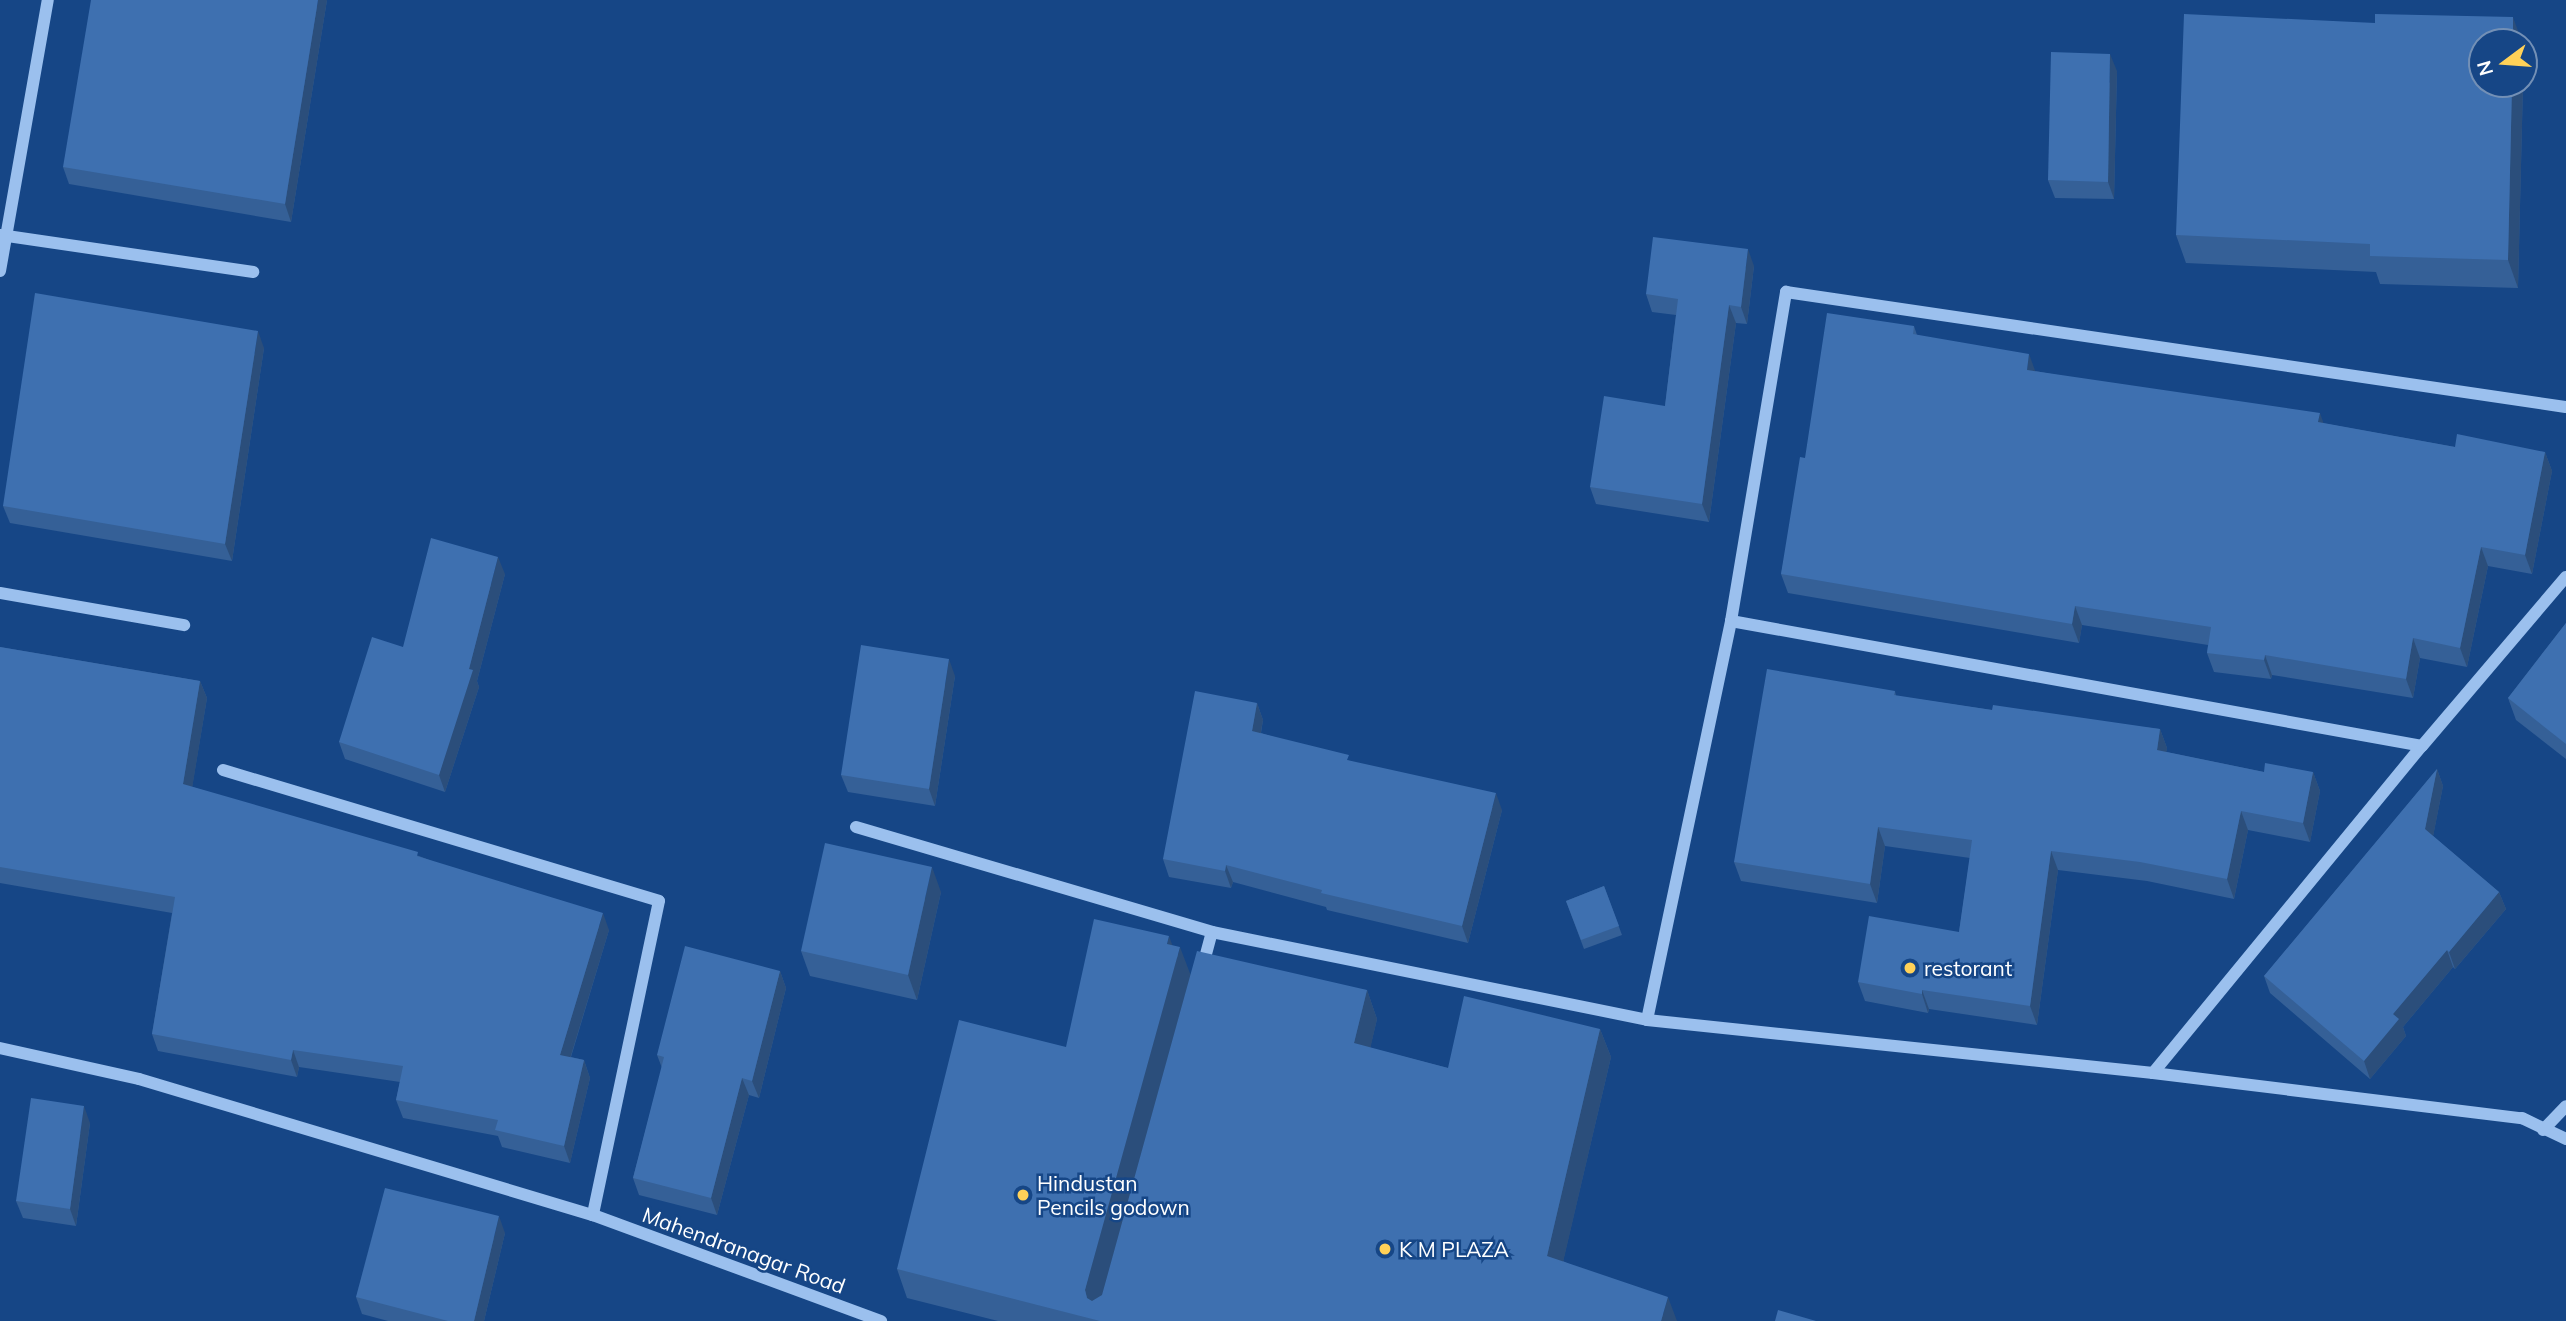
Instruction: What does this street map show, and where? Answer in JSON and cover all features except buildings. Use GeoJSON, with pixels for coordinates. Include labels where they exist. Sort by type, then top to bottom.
{"type":"FeatureCollection","features":[{"type":"Feature","properties":{"kind":"street"},"geometry":{"type":"LineString","coordinates":[[0,271],[3,235],[48,0]]}},
{"type":"Feature","properties":{"kind":"street"},"geometry":{"type":"LineString","coordinates":[[3,235],[253,272]]}},
{"type":"Feature","properties":{"kind":"street"},"geometry":{"type":"LineString","coordinates":[[1647,1020],[1731,621],[1786,292],[2566,407]]}},
{"type":"Feature","properties":{"kind":"street"},"geometry":{"type":"LineString","coordinates":[[2152,1073],[2422,746],[2566,577]]}},
{"type":"Feature","properties":{"kind":"street"},"geometry":{"type":"LineString","coordinates":[[0,593],[184,625]]}},
{"type":"Feature","properties":{"kind":"street"},"geometry":{"type":"LineString","coordinates":[[1731,621],[2422,746]]}},
{"type":"Feature","properties":{"kind":"street"},"geometry":{"type":"LineString","coordinates":[[223,770],[659,901],[593,1215]]}},
{"type":"Feature","properties":{"kind":"street"},"geometry":{"type":"LineString","coordinates":[[856,827],[1212,932],[1647,1020],[2152,1073],[2522,1118],[2566,1139]]}},
{"type":"Feature","properties":{"kind":"street"},"geometry":{"type":"LineString","coordinates":[[1197,986],[1212,932]]}},
{"type":"Feature","properties":{"kind":"street","name":"Mahendranagar Road"},"geometry":{"type":"LineString","coordinates":[[0,1048],[139,1079],[593,1215],[881,1321]]}},
{"type":"Feature","properties":{"kind":"street"},"geometry":{"type":"LineString","coordinates":[[2543,1130],[2566,1106]]}},
{"type":"Feature","properties":{"kind":"place","name":"restorant"},"geometry":{"type":"Point","coordinates":[1910,968]}},
{"type":"Feature","properties":{"kind":"place","name":"Hindustan Pencils godown"},"geometry":{"type":"Point","coordinates":[1023,1195]}},
{"type":"Feature","properties":{"kind":"place","name":"K M PLAZA"},"geometry":{"type":"Point","coordinates":[1385,1249]}}]}
